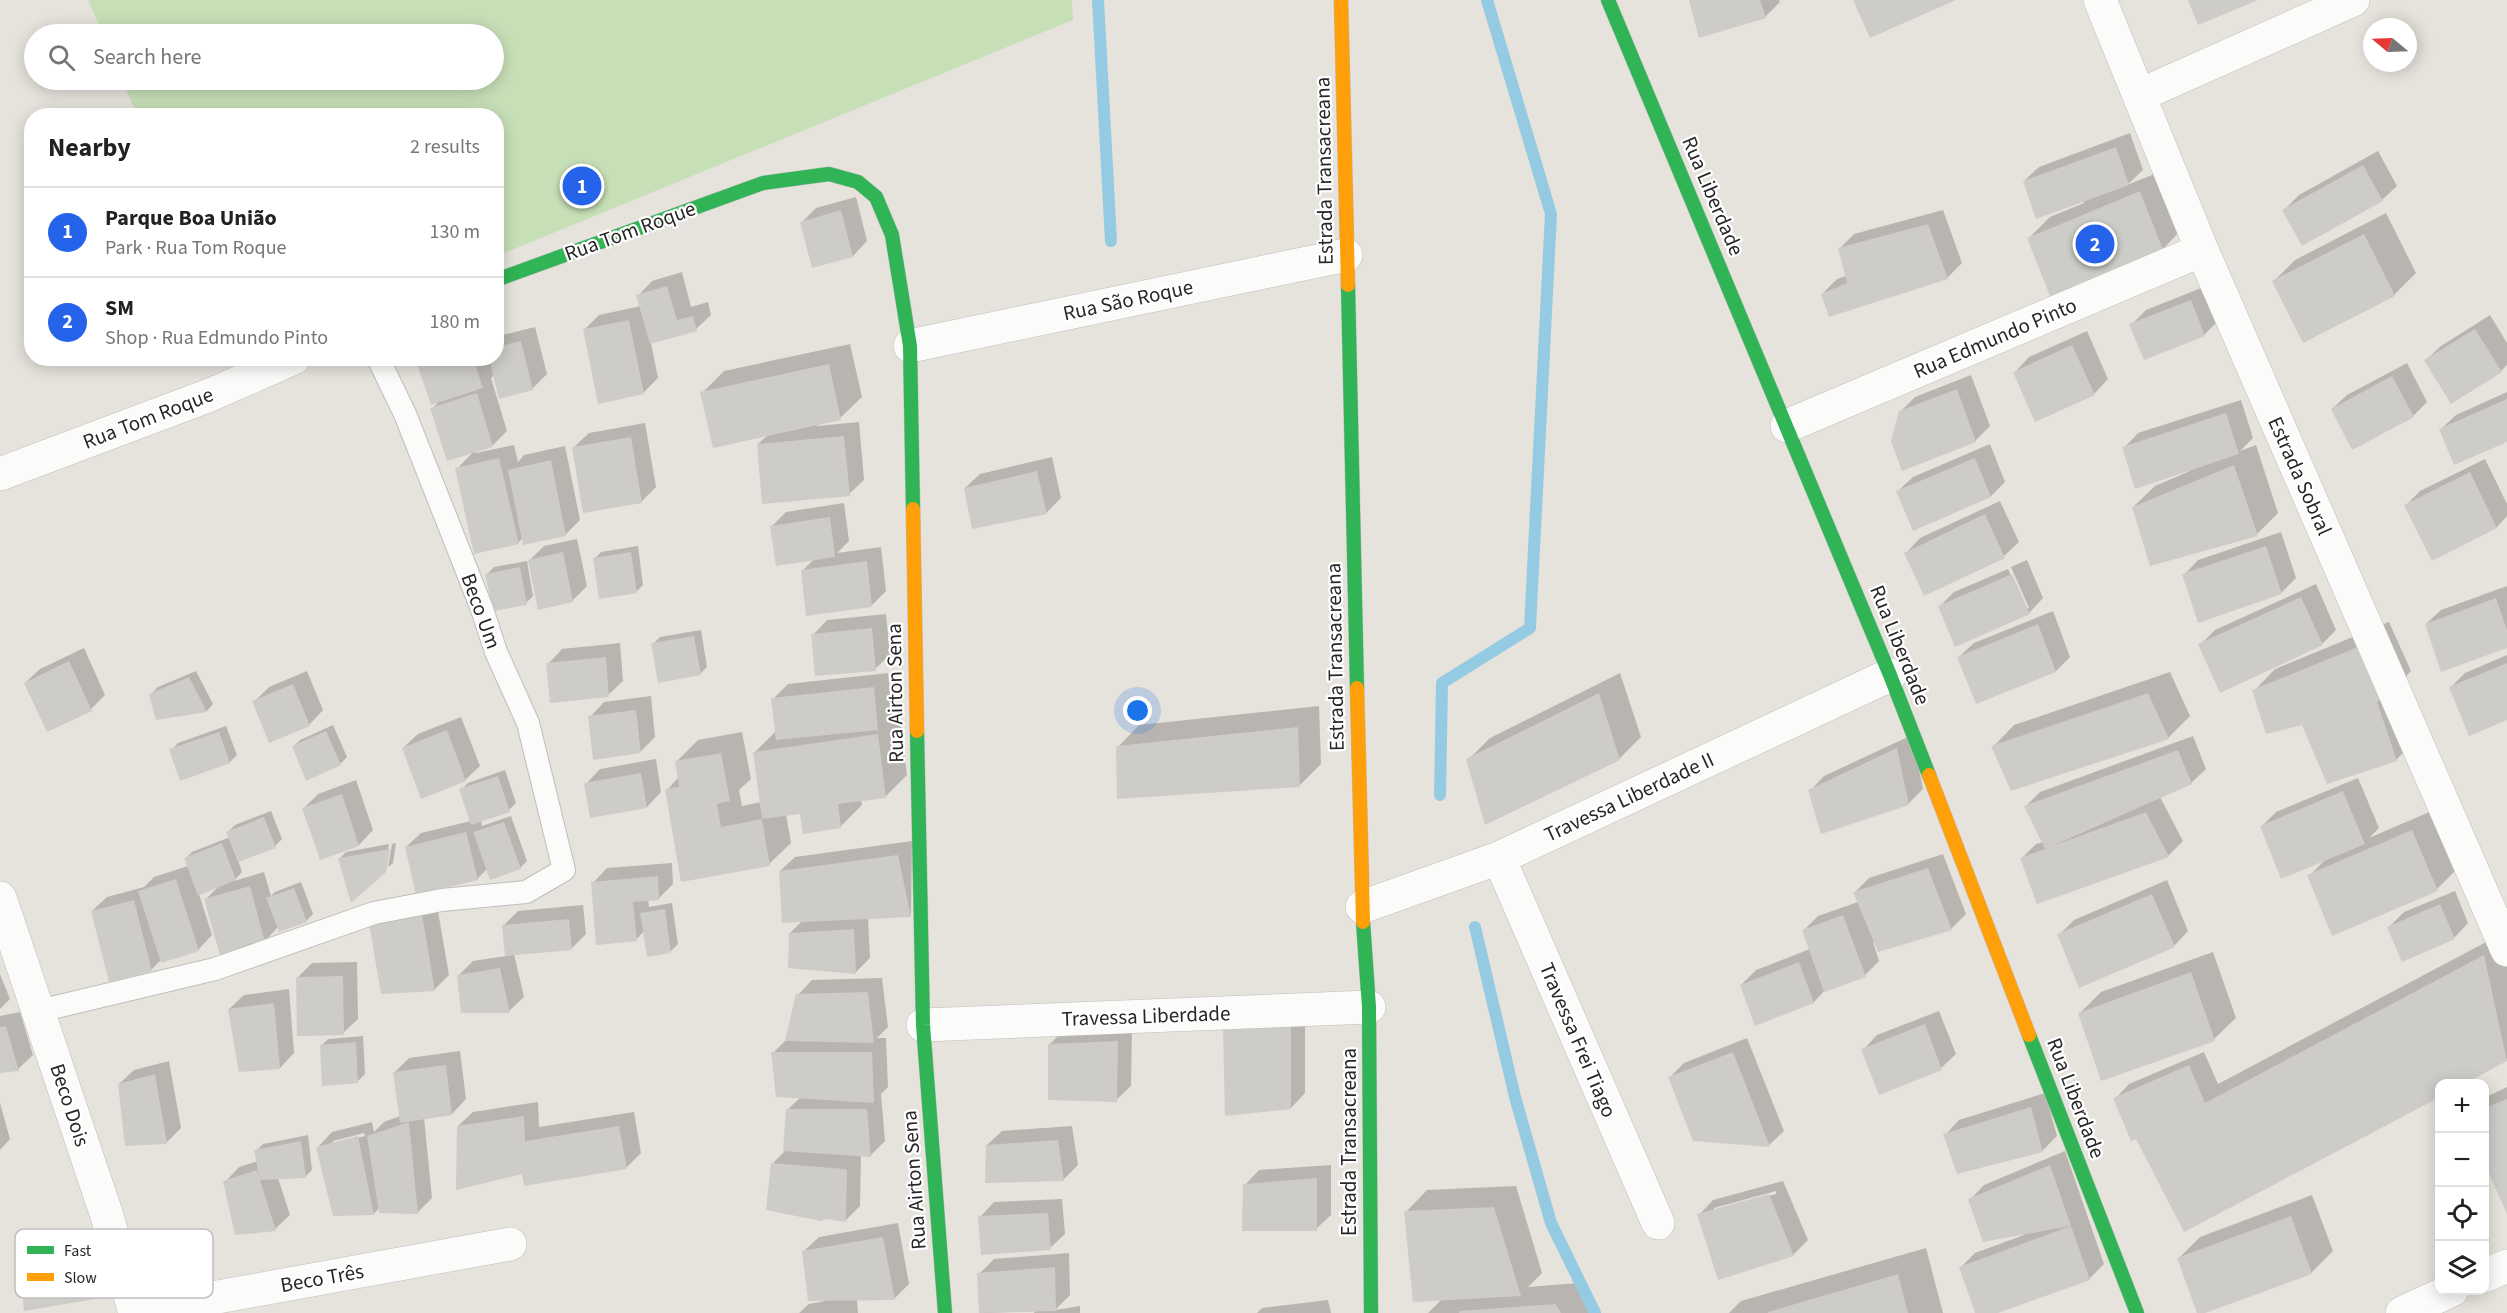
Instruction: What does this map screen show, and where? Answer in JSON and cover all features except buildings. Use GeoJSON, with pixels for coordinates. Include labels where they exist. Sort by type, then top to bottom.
{"type":"FeatureCollection","features":[{"type":"Feature","properties":{"kind":"street","name":"Estrada Transacreana"},"geometry":{"type":"LineString","coordinates":[[1341,0],[1362,907],[1369,1007],[1371,1313]]}},
{"type":"Feature","properties":{"kind":"street","name":"Rua Liberdade"},"geometry":{"type":"LineString","coordinates":[[1608,0],[1890,675],[2137,1313]]}},
{"type":"Feature","properties":{"kind":"street","name":"Estrada Sobral"},"geometry":{"type":"LineString","coordinates":[[2100,0],[2202,250],[2507,950]]}},
{"type":"Feature","properties":{"kind":"street"},"geometry":{"type":"LineString","coordinates":[[2140,95],[2353,0]]}},
{"type":"Feature","properties":{"kind":"street","name":"Rua Airton Sena"},"geometry":{"type":"LineString","coordinates":[[763,183],[829,174],[858,182],[876,197],[892,235],[910,346],[923,1025],[945,1313]]}},
{"type":"Feature","properties":{"kind":"street","name":"Rua Tom Roque"},"geometry":{"type":"LineString","coordinates":[[504,277],[763,183]]}},
{"type":"Feature","properties":{"kind":"street","name":"Rua Edmundo Pinto"},"geometry":{"type":"LineString","coordinates":[[1787,426],[2202,250]]}},
{"type":"Feature","properties":{"kind":"street","name":"Rua São Roque"},"geometry":{"type":"LineString","coordinates":[[910,346],[1346,255]]}},
{"type":"Feature","properties":{"kind":"street","name":"Rua Tom Roque"},"geometry":{"type":"LineString","coordinates":[[0,474],[210,395],[276,366]]}},
{"type":"Feature","properties":{"kind":"street","name":"Travessa Liberdade II"},"geometry":{"type":"LineString","coordinates":[[1362,907],[1499,858],[1890,675]]}},
{"type":"Feature","properties":{"kind":"street","name":"Travessa Frei Tiago"},"geometry":{"type":"LineString","coordinates":[[1499,858],[1658,1223]]}},
{"type":"Feature","properties":{"kind":"street","name":"Beco Dois"},"geometry":{"type":"LineString","coordinates":[[0,898],[111,1229]]}},
{"type":"Feature","properties":{"kind":"street","name":"Travessa Liberdade"},"geometry":{"type":"LineString","coordinates":[[923,1025],[1369,1007]]}},
{"type":"Feature","properties":{"kind":"street","name":"Beco Três"},"geometry":{"type":"LineString","coordinates":[[213,1298],[510,1244]]}},
{"type":"Feature","properties":{"kind":"street"},"geometry":{"type":"LineString","coordinates":[[2489,1274],[2507,1266]]}},
{"type":"Feature","properties":{"kind":"street"},"geometry":{"type":"LineString","coordinates":[[2402,1313],[2441,1295]]}},
{"type":"Feature","properties":{"kind":"street","name":"Beco Três"},"geometry":{"type":"LineString","coordinates":[[135,1312],[212,1298]]}},
{"type":"Feature","properties":{"kind":"lane","name":"Beco Um"},"geometry":{"type":"LineString","coordinates":[[39,1011],[215,969],[374,913],[442,900],[526,892],[564,870],[528,723],[496,652],[482,609],[405,414],[382,366]]}},
{"type":"Feature","properties":{"kind":"green space"},"geometry":{"type":"Polygon","coordinates":[[[88,0],[1072,0],[1073,20],[504,253],[504,108],[134,108],[126,90],[504,90],[504,24],[99,24],[88,0]]]}},
{"type":"Feature","properties":{"kind":"waterway"},"geometry":{"type":"LineString","coordinates":[[1098,0],[1111,241]]}},
{"type":"Feature","properties":{"kind":"waterway"},"geometry":{"type":"LineString","coordinates":[[1440,795],[1442,683],[1530,628],[1551,214],[1487,0]]}},
{"type":"Feature","properties":{"kind":"waterway"},"geometry":{"type":"LineString","coordinates":[[1475,927],[1515,1097],[1551,1223],[1595,1313]]}},
{"type":"Feature","properties":{"kind":"traffic: fast"},"geometry":{"type":"LineString","coordinates":[[1608,0],[1890,675],[1929,775]]}},
{"type":"Feature","properties":{"kind":"traffic: fast"},"geometry":{"type":"LineString","coordinates":[[504,277],[763,183],[829,174],[858,182],[876,197],[892,235],[910,346],[913,509]]}},
{"type":"Feature","properties":{"kind":"traffic: fast"},"geometry":{"type":"LineString","coordinates":[[1348,285],[1357,688]]}},
{"type":"Feature","properties":{"kind":"traffic: fast"},"geometry":{"type":"LineString","coordinates":[[917,731],[923,1025],[945,1313]]}},
{"type":"Feature","properties":{"kind":"traffic: fast"},"geometry":{"type":"LineString","coordinates":[[1363,922],[1369,1007],[1371,1313]]}},
{"type":"Feature","properties":{"kind":"traffic: fast"},"geometry":{"type":"LineString","coordinates":[[2029,1035],[2137,1313]]}},
{"type":"Feature","properties":{"kind":"traffic: slow"},"geometry":{"type":"LineString","coordinates":[[1341,0],[1348,285]]}},
{"type":"Feature","properties":{"kind":"traffic: slow"},"geometry":{"type":"LineString","coordinates":[[913,509],[917,731]]}},
{"type":"Feature","properties":{"kind":"traffic: slow"},"geometry":{"type":"LineString","coordinates":[[1357,688],[1363,922]]}},
{"type":"Feature","properties":{"kind":"traffic: slow"},"geometry":{"type":"LineString","coordinates":[[1929,775],[2029,1035]]}},
{"type":"Feature","properties":{"kind":"place","name":"Parque Boa União"},"geometry":{"type":"Point","coordinates":[582,186]}},
{"type":"Feature","properties":{"kind":"place","name":"SM"},"geometry":{"type":"Point","coordinates":[2095,244]}}]}
